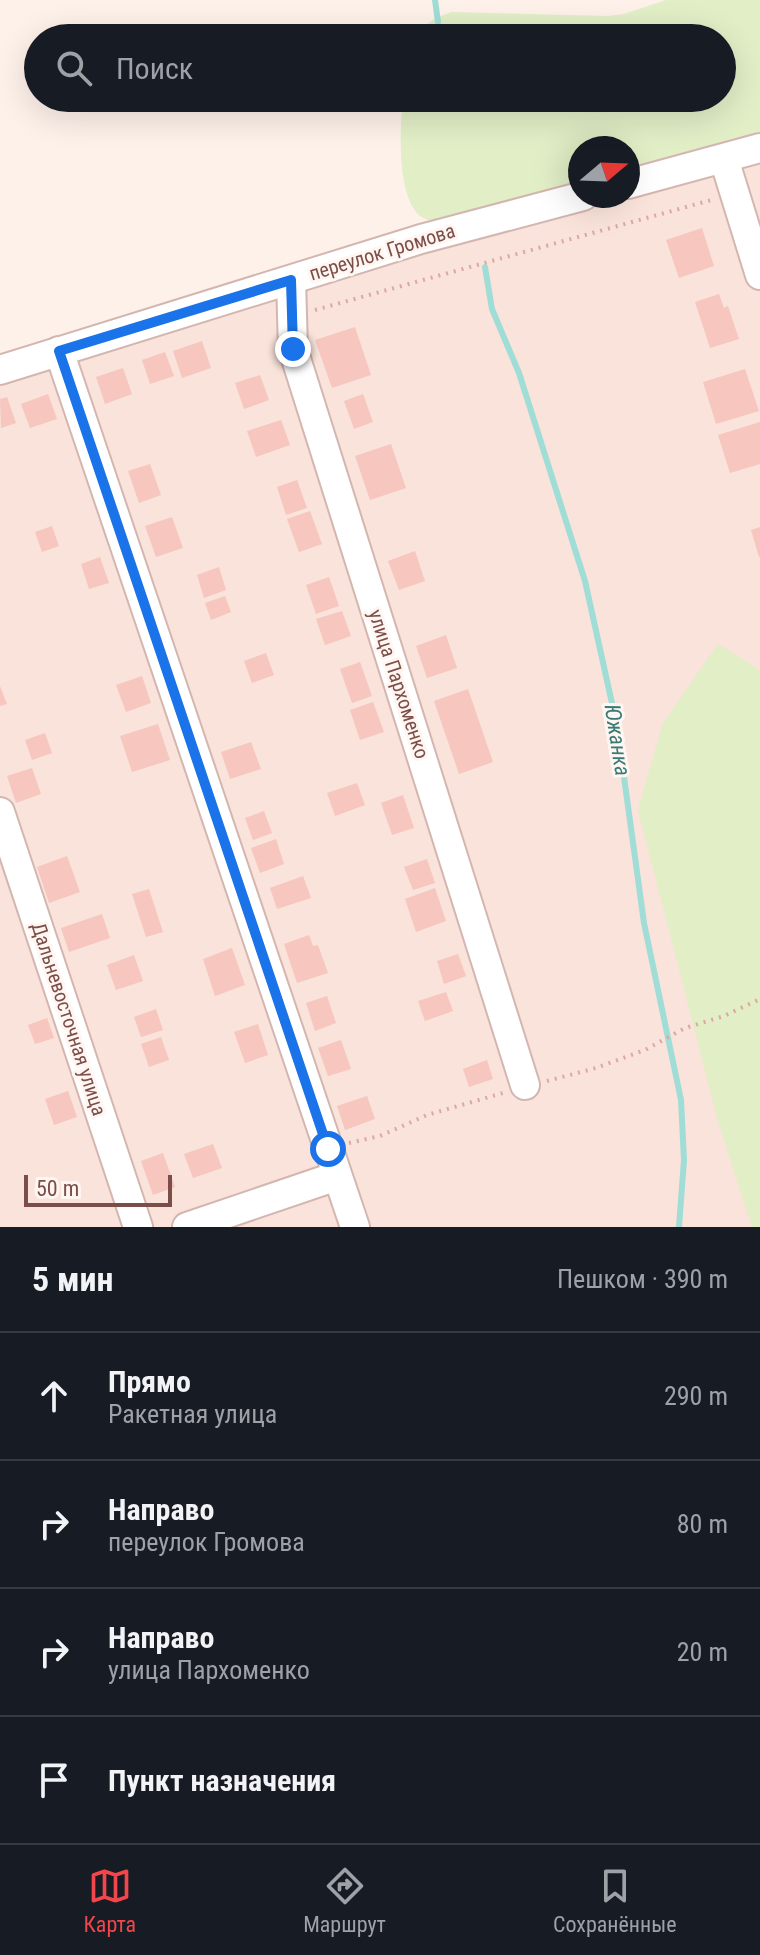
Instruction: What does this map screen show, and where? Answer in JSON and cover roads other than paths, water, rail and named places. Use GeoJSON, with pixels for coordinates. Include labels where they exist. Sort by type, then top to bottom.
{"type":"FeatureCollection","features":[{"type":"Feature","properties":{"kind":"street"},"geometry":{"type":"LineString","coordinates":[[640,181],[760,148]]}},
{"type":"Feature","properties":{"kind":"street"},"geometry":{"type":"LineString","coordinates":[[724,159],[760,275]]}},
{"type":"Feature","properties":{"kind":"street","name":"переулок Громова"},"geometry":{"type":"LineString","coordinates":[[0,370],[421,239],[568,200]]}},
{"type":"Feature","properties":{"kind":"street","name":"улица Пархоменко"},"geometry":{"type":"LineString","coordinates":[[291,280],[293,349],[525,1085]]}},
{"type":"Feature","properties":{"kind":"street"},"geometry":{"type":"LineString","coordinates":[[59,351],[355,1227]]}},
{"type":"Feature","properties":{"kind":"street","name":"Дальневосточная улица"},"geometry":{"type":"LineString","coordinates":[[0,812],[138,1227]]}},
{"type":"Feature","properties":{"kind":"street"},"geometry":{"type":"LineString","coordinates":[[187,1227],[337,1176]]}},
{"type":"Feature","properties":{"kind":"waterway","name":"Южанка"},"geometry":{"type":"LineString","coordinates":[[435,0],[438,22]]}},
{"type":"Feature","properties":{"kind":"waterway","name":"Южанка"},"geometry":{"type":"LineString","coordinates":[[485,267],[492,309],[519,373],[585,581],[617,726],[644,923],[681,1100],[684,1160],[679,1227]]}}]}
